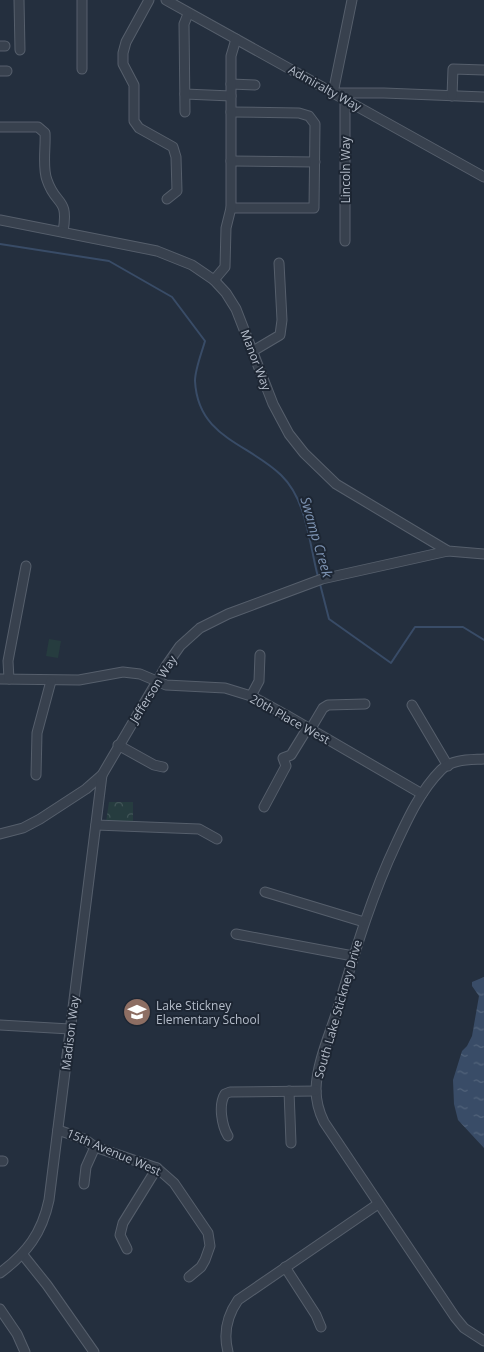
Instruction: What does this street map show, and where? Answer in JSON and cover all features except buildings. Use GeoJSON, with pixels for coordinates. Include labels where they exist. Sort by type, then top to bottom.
{"type":"FeatureCollection","features":[{"type":"Feature","properties":{"kind":"street"},"geometry":{"type":"LineString","coordinates":[[19,0],[20,50]]}},
{"type":"Feature","properties":{"kind":"street"},"geometry":{"type":"LineString","coordinates":[[82,0],[82,69]]}},
{"type":"Feature","properties":{"kind":"street"},"geometry":{"type":"LineString","coordinates":[[149,0],[126,42],[123,64],[134,85],[134,121],[139,128],[173,147],[176,157],[177,191],[167,199]]}},
{"type":"Feature","properties":{"kind":"street","name":"Admiralty Way"},"geometry":{"type":"LineString","coordinates":[[166,0],[188,14],[484,177]]}},
{"type":"Feature","properties":{"kind":"street"},"geometry":{"type":"LineString","coordinates":[[352,0],[334,93],[484,97]]}},
{"type":"Feature","properties":{"kind":"street"},"geometry":{"type":"LineString","coordinates":[[185,112],[184,24],[188,14]]}},
{"type":"Feature","properties":{"kind":"street"},"geometry":{"type":"LineString","coordinates":[[214,280],[224,267],[226,228],[230,208],[231,56],[236,40]]}},
{"type":"Feature","properties":{"kind":"street"},"geometry":{"type":"LineString","coordinates":[[452,96],[453,69],[484,70]]}},
{"type":"Feature","properties":{"kind":"street"},"geometry":{"type":"LineString","coordinates":[[231,84],[255,85]]}},
{"type":"Feature","properties":{"kind":"street"},"geometry":{"type":"LineString","coordinates":[[185,94],[231,96]]}},
{"type":"Feature","properties":{"kind":"street","name":"Lincoln Way"},"geometry":{"type":"LineString","coordinates":[[345,100],[345,241]]}},
{"type":"Feature","properties":{"kind":"street"},"geometry":{"type":"LineString","coordinates":[[230,208],[314,208],[315,162],[314,124],[309,116],[299,113],[231,112]]}},
{"type":"Feature","properties":{"kind":"street"},"geometry":{"type":"LineString","coordinates":[[0,127],[38,127],[46,133],[46,178],[51,189],[64,204],[66,216],[63,232]]}},
{"type":"Feature","properties":{"kind":"street"},"geometry":{"type":"LineString","coordinates":[[231,160],[315,162]]}},
{"type":"Feature","properties":{"kind":"street","name":"Manor Way"},"geometry":{"type":"LineString","coordinates":[[0,220],[157,250],[192,265],[214,280],[226,293],[236,309],[273,404],[289,434],[304,453],[336,484],[448,551],[484,554]]}},
{"type":"Feature","properties":{"kind":"street"},"geometry":{"type":"LineString","coordinates":[[253,351],[280,335],[282,320],[280,263]]}},
{"type":"Feature","properties":{"kind":"street","name":"Jefferson Way"},"geometry":{"type":"LineString","coordinates":[[0,834],[23,828],[40,819],[86,789],[102,775],[156,681],[180,646],[200,628],[228,614],[305,584],[448,551]]}},
{"type":"Feature","properties":{"kind":"street"},"geometry":{"type":"LineString","coordinates":[[5,679],[26,566]]}},
{"type":"Feature","properties":{"kind":"street"},"geometry":{"type":"LineString","coordinates":[[251,696],[259,680],[260,655]]}},
{"type":"Feature","properties":{"kind":"street","name":"20th Place West"},"geometry":{"type":"LineString","coordinates":[[5,679],[79,680],[123,672],[140,674],[156,681],[179,687],[225,688],[251,696],[422,794]]}},
{"type":"Feature","properties":{"kind":"street"},"geometry":{"type":"LineString","coordinates":[[36,775],[37,733],[51,681]]}},
{"type":"Feature","properties":{"kind":"street"},"geometry":{"type":"LineString","coordinates":[[264,807],[286,766],[283,758],[291,755],[324,708],[328,705],[365,704]]}},
{"type":"Feature","properties":{"kind":"street"},"geometry":{"type":"LineString","coordinates":[[412,705],[448,766]]}},
{"type":"Feature","properties":{"kind":"street"},"geometry":{"type":"LineString","coordinates":[[118,745],[154,765],[163,767]]}},
{"type":"Feature","properties":{"kind":"street","name":"South Lake Stickney Drive"},"geometry":{"type":"LineString","coordinates":[[484,759],[458,760],[442,768],[422,794],[375,890],[322,1060],[316,1091],[318,1106],[324,1122],[378,1204],[464,1328],[484,1341]]}},
{"type":"Feature","properties":{"kind":"street","name":"Madison Way"},"geometry":{"type":"LineString","coordinates":[[0,1273],[23,1255],[39,1232],[47,1212],[102,775]]}},
{"type":"Feature","properties":{"kind":"street"},"geometry":{"type":"LineString","coordinates":[[96,825],[199,829],[217,839]]}},
{"type":"Feature","properties":{"kind":"street"},"geometry":{"type":"LineString","coordinates":[[265,892],[364,922]]}},
{"type":"Feature","properties":{"kind":"street"},"geometry":{"type":"LineString","coordinates":[[236,934],[353,956]]}},
{"type":"Feature","properties":{"kind":"street"},"geometry":{"type":"LineString","coordinates":[[0,1025],[70,1029]]}},
{"type":"Feature","properties":{"kind":"street"},"geometry":{"type":"LineString","coordinates":[[289,1091],[291,1143]]}},
{"type":"Feature","properties":{"kind":"street"},"geometry":{"type":"LineString","coordinates":[[228,1136],[223,1126],[222,1104],[225,1094],[230,1092],[316,1091]]}},
{"type":"Feature","properties":{"kind":"street","name":"15th Avenue West"},"geometry":{"type":"LineString","coordinates":[[58,1130],[84,1139],[95,1147],[156,1168],[174,1183],[208,1233],[210,1246],[206,1260],[189,1277]]}},
{"type":"Feature","properties":{"kind":"street"},"geometry":{"type":"LineString","coordinates":[[84,1184],[86,1167],[95,1147]]}},
{"type":"Feature","properties":{"kind":"street"},"geometry":{"type":"LineString","coordinates":[[127,1249],[120,1234],[123,1223],[156,1168]]}},
{"type":"Feature","properties":{"kind":"street"},"geometry":{"type":"LineString","coordinates":[[228,1352],[227,1321],[238,1300],[378,1204]]}},
{"type":"Feature","properties":{"kind":"street"},"geometry":{"type":"LineString","coordinates":[[23,1255],[47,1285],[94,1352]]}},
{"type":"Feature","properties":{"kind":"street"},"geometry":{"type":"LineString","coordinates":[[285,1267],[316,1315],[320,1327]]}},
{"type":"Feature","properties":{"kind":"street"},"geometry":{"type":"LineString","coordinates":[[0,1309],[17,1334],[25,1352]]}},
{"type":"Feature","properties":{"kind":"green space"},"geometry":{"type":"Polygon","coordinates":[[[49,639],[61,641],[58,658],[46,656],[49,639]]]}},
{"type":"Feature","properties":{"kind":"green space"},"geometry":{"type":"Polygon","coordinates":[[[109,802],[133,802],[133,822],[106,822],[109,802]]]}},
{"type":"Feature","properties":{"kind":"water"},"geometry":{"type":"Polygon","coordinates":[[[484,977],[484,1148],[458,1120],[454,1104],[453,1080],[462,1051],[472,1036],[479,996],[472,986],[472,982],[484,977]]]}},
{"type":"Feature","properties":{"kind":"waterway","name":"Swamp Creek"},"geometry":{"type":"LineString","coordinates":[[0,244],[109,261],[172,297],[205,341],[195,376],[198,400],[205,415],[227,437],[268,464],[290,485],[302,509],[318,577]]}},
{"type":"Feature","properties":{"kind":"waterway","name":"Swamp Creek"},"geometry":{"type":"LineString","coordinates":[[320,584],[329,619],[391,663],[415,627],[463,627],[484,640]]}},
{"type":"Feature","properties":{"kind":"place","name":"Lake Stickney Elementary School"},"geometry":{"type":"Point","coordinates":[137,1012]}}]}
